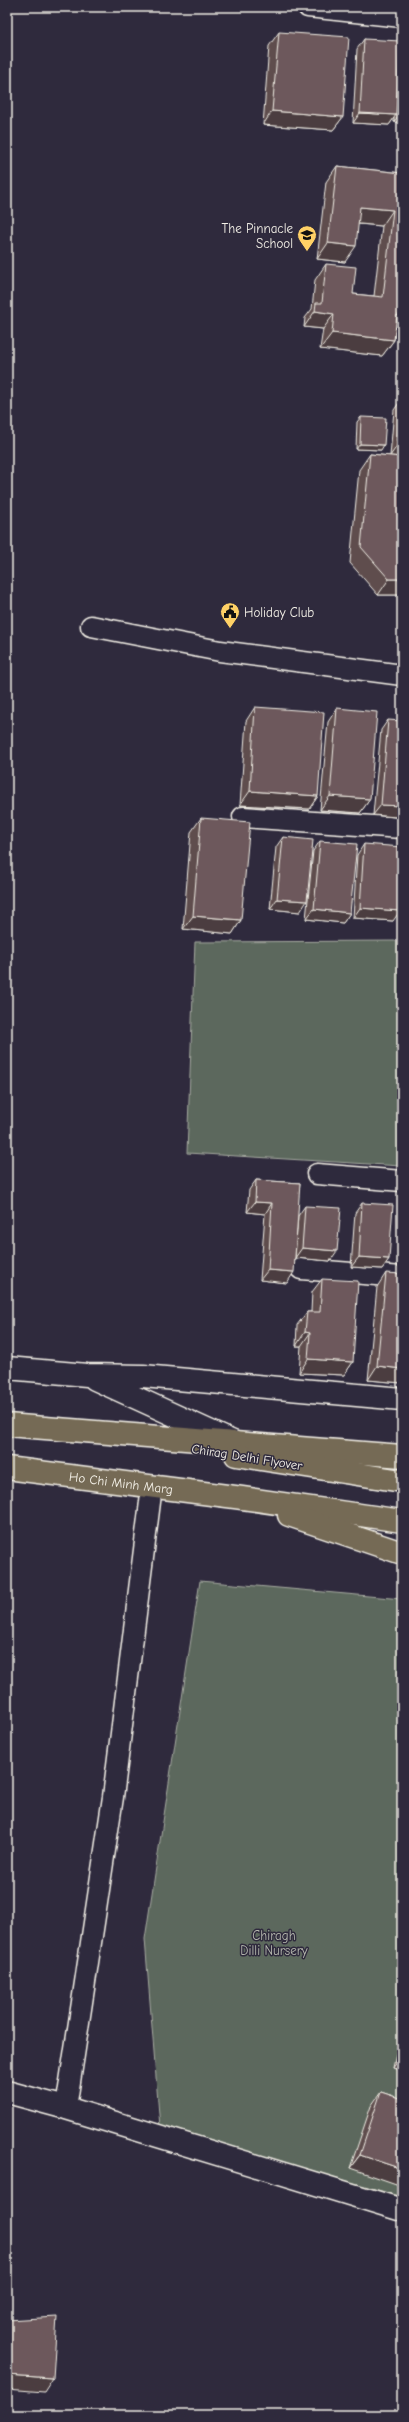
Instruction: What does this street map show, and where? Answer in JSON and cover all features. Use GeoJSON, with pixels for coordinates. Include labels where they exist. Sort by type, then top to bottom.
{"type":"FeatureCollection","features":[{"type":"Feature","properties":{"kind":"main road"},"geometry":{"type":"LineString","coordinates":[[7,1425],[92,1433],[233,1442],[402,1456]]}},
{"type":"Feature","properties":{"kind":"main road","name":"Chirag Delhi Flyover"},"geometry":{"type":"LineString","coordinates":[[92,1433],[402,1481]]}},
{"type":"Feature","properties":{"kind":"main road","name":"Ho Chi Minh Marg"},"geometry":{"type":"LineString","coordinates":[[7,1468],[235,1497]]}},
{"type":"Feature","properties":{"kind":"main road"},"geometry":{"type":"LineString","coordinates":[[235,1497],[402,1521]]}},
{"type":"Feature","properties":{"kind":"main road"},"geometry":{"type":"LineString","coordinates":[[235,1497],[402,1553]]}},
{"type":"Feature","properties":{"kind":"street"},"geometry":{"type":"LineString","coordinates":[[308,7],[330,8],[402,17]]}},
{"type":"Feature","properties":{"kind":"street"},"geometry":{"type":"LineString","coordinates":[[92,626],[220,650],[402,675]]}},
{"type":"Feature","properties":{"kind":"street"},"geometry":{"type":"LineString","coordinates":[[243,817],[402,828]]}},
{"type":"Feature","properties":{"kind":"street"},"geometry":{"type":"LineString","coordinates":[[317,1174],[402,1181]]}},
{"type":"Feature","properties":{"kind":"street"},"geometry":{"type":"LineString","coordinates":[[301,1269],[402,1277]]}},
{"type":"Feature","properties":{"kind":"street"},"geometry":{"type":"LineString","coordinates":[[7,1368],[87,1375],[143,1376],[402,1399]]}},
{"type":"Feature","properties":{"kind":"street"},"geometry":{"type":"LineString","coordinates":[[87,1375],[233,1442]]}},
{"type":"Feature","properties":{"kind":"street"},"geometry":{"type":"LineString","coordinates":[[66,2108],[113,1797],[152,1486]]}},
{"type":"Feature","properties":{"kind":"street"},"geometry":{"type":"LineString","coordinates":[[7,2092],[66,2108],[402,2210]]}},
{"type":"Feature","properties":{"kind":"green space"},"geometry":{"type":"Polygon","coordinates":[[[402,941],[402,1166],[187,1153],[195,942],[402,941]]]}},
{"type":"Feature","properties":{"kind":"green space","name":"Chiragh Dilli Nursery"},"geometry":{"type":"Polygon","coordinates":[[[200,1581],[402,1599],[402,2197],[160,2127],[145,1939],[200,1581]]]}},
{"type":"Feature","properties":{"kind":"building"},"geometry":{"type":"Polygon","coordinates":[[[279,32],[349,37],[343,117],[272,111],[279,32]]]}},
{"type":"Feature","properties":{"kind":"building"},"geometry":{"type":"Polygon","coordinates":[[[364,39],[400,41],[396,115],[360,113],[364,39]]]}},
{"type":"Feature","properties":{"kind":"building"},"geometry":{"type":"Polygon","coordinates":[[[337,166],[402,173],[402,316],[397,315],[394,340],[332,333],[334,314],[315,311],[316,303],[322,303],[326,264],[356,267],[353,294],[383,297],[393,210],[360,207],[356,246],[328,243],[337,166]]]}},
{"type":"Feature","properties":{"kind":"building"},"geometry":{"type":"Polygon","coordinates":[[[401,400],[402,446],[397,446],[401,400]]]}},
{"type":"Feature","properties":{"kind":"building"},"geometry":{"type":"Polygon","coordinates":[[[361,417],[386,418],[384,445],[360,444],[361,417]]]}},
{"type":"Feature","properties":{"kind":"building"},"geometry":{"type":"Polygon","coordinates":[[[370,454],[402,457],[402,579],[389,579],[361,547],[370,454]]]}},
{"type":"Feature","properties":{"kind":"building"},"geometry":{"type":"Polygon","coordinates":[[[255,707],[324,712],[318,796],[250,791],[255,707]]]}},
{"type":"Feature","properties":{"kind":"building"},"geometry":{"type":"Polygon","coordinates":[[[337,708],[377,712],[370,799],[330,796],[337,708]]]}},
{"type":"Feature","properties":{"kind":"building"},"geometry":{"type":"Polygon","coordinates":[[[388,720],[402,721],[402,806],[381,805],[388,720]]]}},
{"type":"Feature","properties":{"kind":"building"},"geometry":{"type":"Polygon","coordinates":[[[201,818],[250,822],[241,920],[193,916],[201,818]]]}},
{"type":"Feature","properties":{"kind":"building"},"geometry":{"type":"Polygon","coordinates":[[[283,837],[313,840],[307,901],[277,899],[283,837]]]}},
{"type":"Feature","properties":{"kind":"building"},"geometry":{"type":"Polygon","coordinates":[[[320,841],[357,844],[350,913],[314,909],[320,841]]]}},
{"type":"Feature","properties":{"kind":"building"},"geometry":{"type":"Polygon","coordinates":[[[364,844],[402,847],[400,911],[360,908],[364,844]]]}},
{"type":"Feature","properties":{"kind":"building"},"geometry":{"type":"Polygon","coordinates":[[[256,1180],[300,1183],[294,1272],[268,1270],[272,1203],[255,1202],[256,1180]]]}},
{"type":"Feature","properties":{"kind":"building"},"geometry":{"type":"Polygon","coordinates":[[[362,1203],[393,1205],[389,1259],[359,1257],[362,1203]]]}},
{"type":"Feature","properties":{"kind":"building"},"geometry":{"type":"Polygon","coordinates":[[[305,1206],[341,1208],[337,1251],[302,1248],[305,1206]]]}},
{"type":"Feature","properties":{"kind":"building"},"geometry":{"type":"Polygon","coordinates":[[[386,1273],[402,1274],[402,1369],[377,1366],[386,1273]]]}},
{"type":"Feature","properties":{"kind":"building"},"geometry":{"type":"Polygon","coordinates":[[[322,1279],[358,1281],[353,1362],[308,1359],[310,1333],[305,1332],[307,1312],[320,1312],[322,1279]]]}},
{"type":"Feature","properties":{"kind":"building"},"geometry":{"type":"Polygon","coordinates":[[[381,2092],[402,2099],[402,2169],[360,2155],[381,2092]]]}},
{"type":"Feature","properties":{"kind":"building"},"geometry":{"type":"Polygon","coordinates":[[[57,2317],[53,2378],[7,2375],[7,2320],[57,2317]]]}},
{"type":"Feature","properties":{"kind":"place","name":"The Pinnacle School"},"geometry":{"type":"Point","coordinates":[307,252]}},
{"type":"Feature","properties":{"kind":"place","name":"Holiday Club"},"geometry":{"type":"Point","coordinates":[230,629]}}]}
